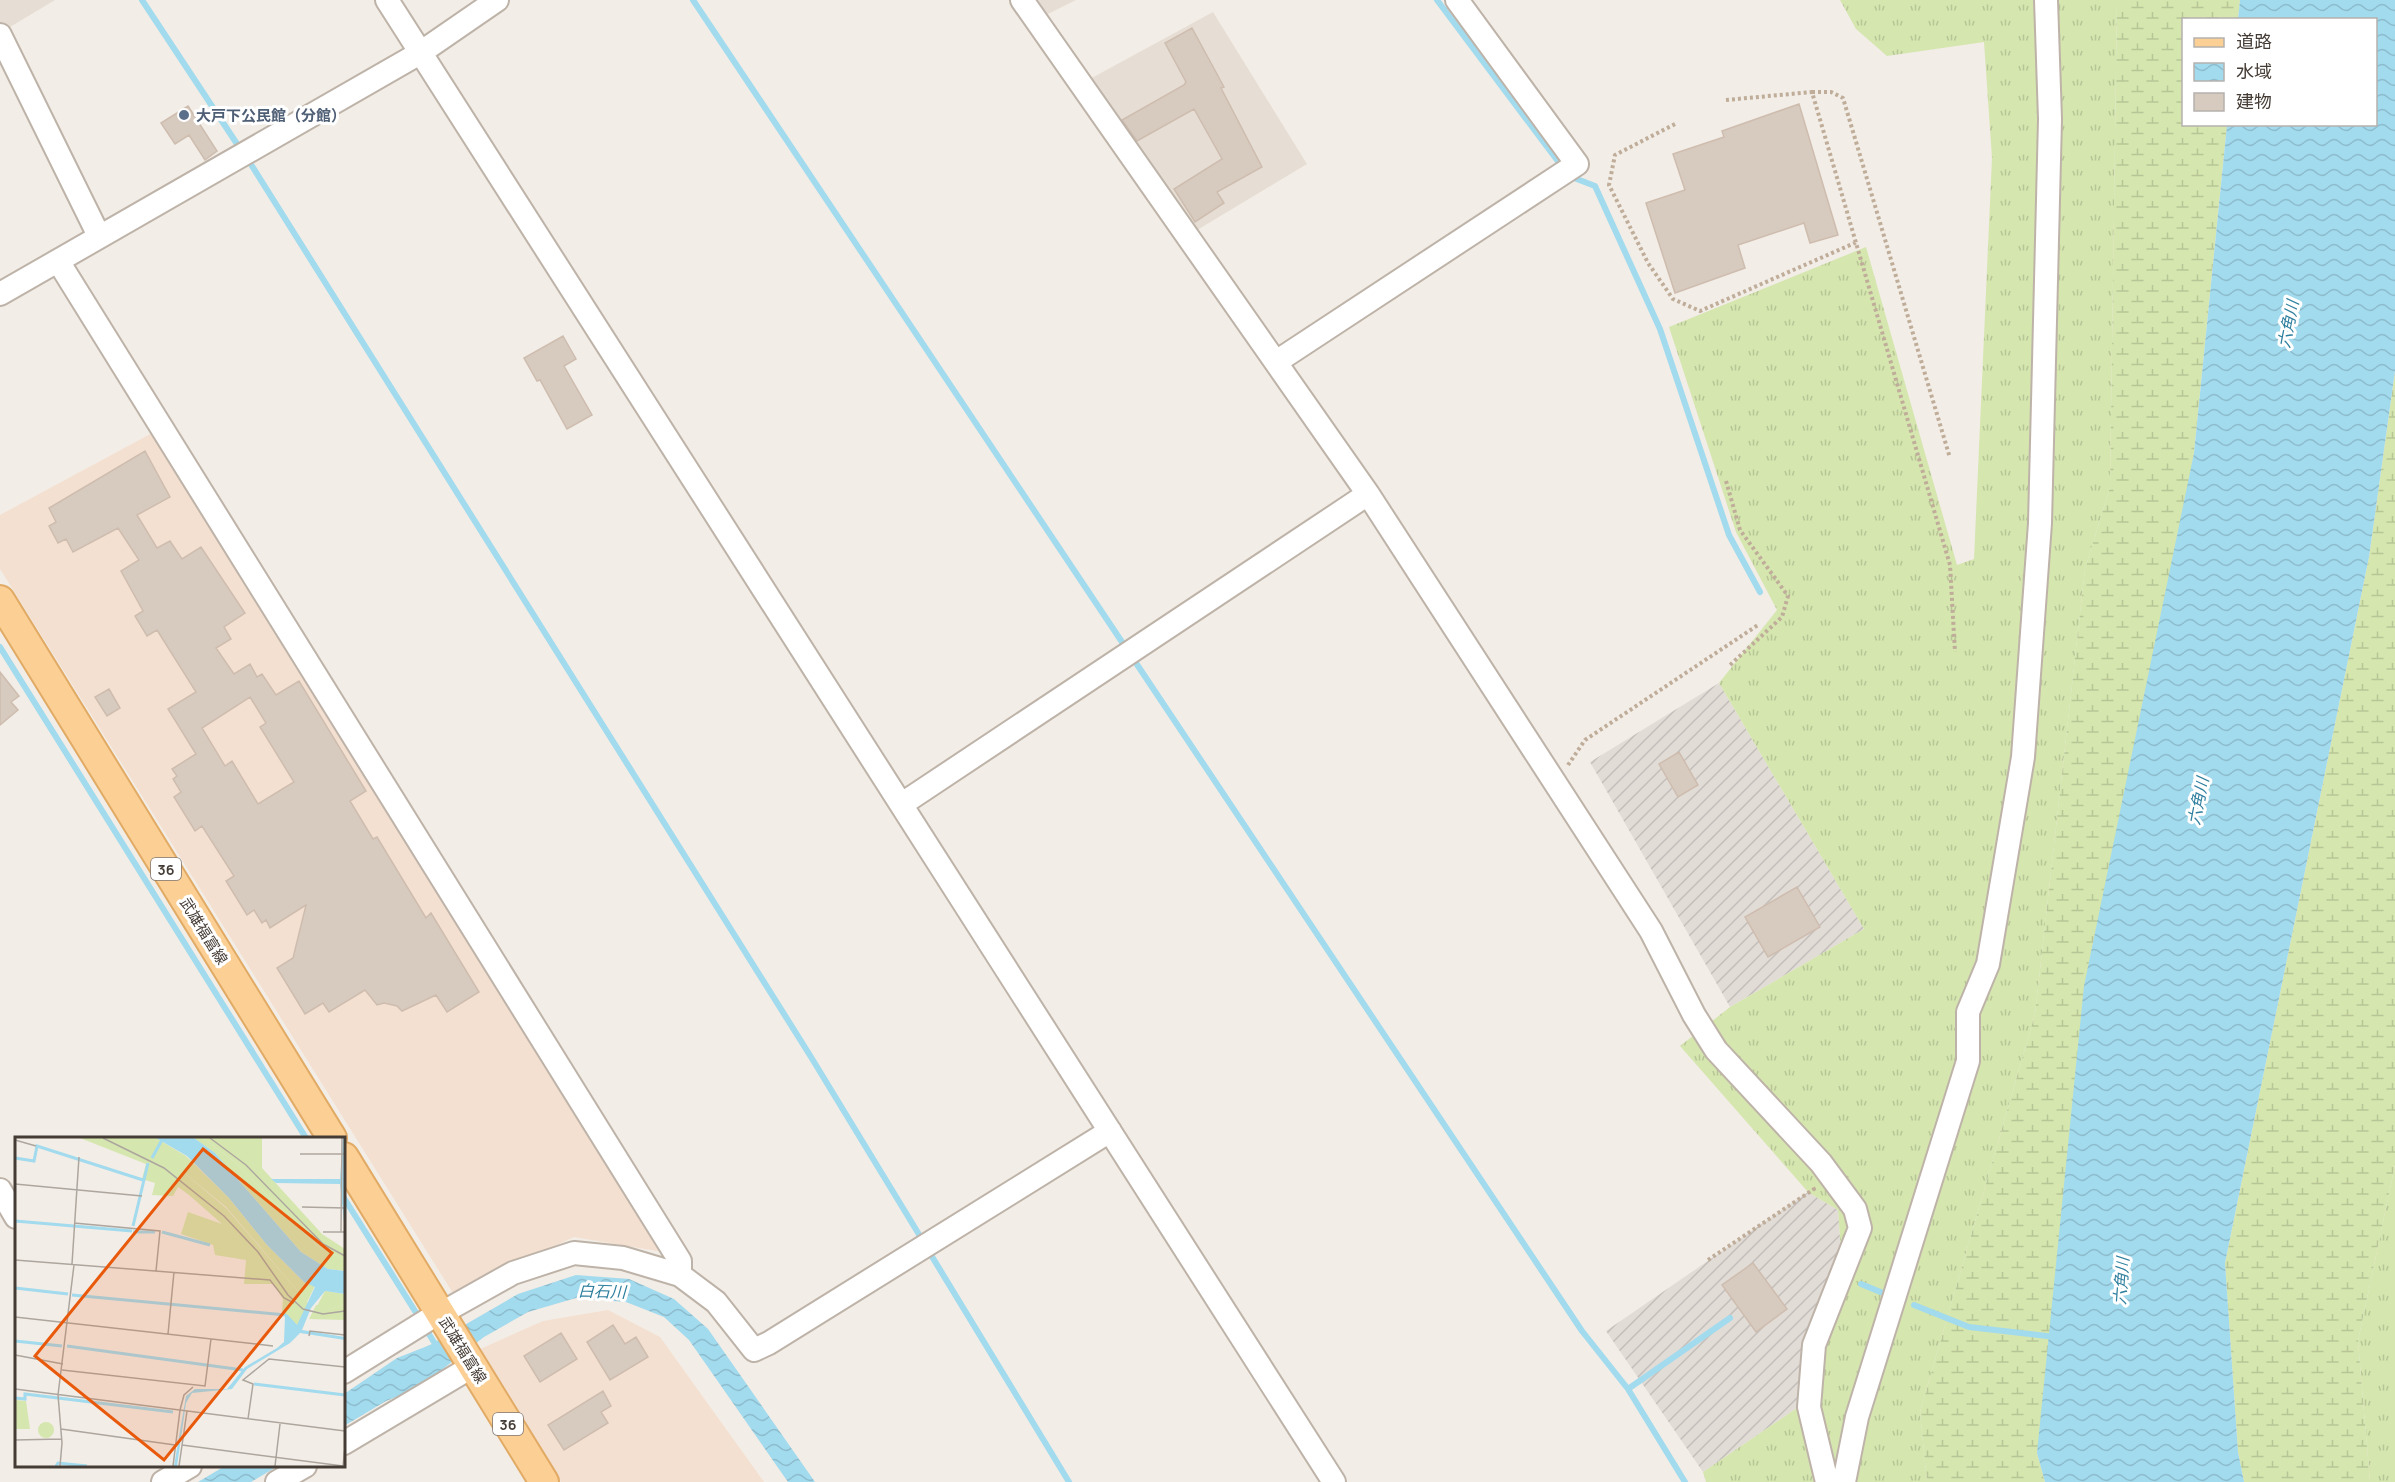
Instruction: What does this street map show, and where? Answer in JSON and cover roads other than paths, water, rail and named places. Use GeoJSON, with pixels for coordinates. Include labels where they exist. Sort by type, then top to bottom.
{"type":"FeatureCollection","features":[{"type":"Feature","properties":{"kind":"main road","name":"武雄福富線"},"geometry":{"type":"LineString","coordinates":[[0,600],[331,1137]]}},
{"type":"Feature","properties":{"kind":"main road","name":"武雄福富線"},"geometry":{"type":"LineString","coordinates":[[345,1159],[431,1318],[473,1366],[544,1482]]}},
{"type":"Feature","properties":{"kind":"street"},"geometry":{"type":"LineString","coordinates":[[387,0],[1334,1482]]}},
{"type":"Feature","properties":{"kind":"street"},"geometry":{"type":"LineString","coordinates":[[0,294],[420,53],[496,0]]}},
{"type":"Feature","properties":{"kind":"street"},"geometry":{"type":"LineString","coordinates":[[1022,0],[1368,494],[1651,931],[1694,1015],[1716,1050],[1821,1162],[1855,1209],[1860,1228],[1814,1345],[1809,1407],[1827,1482]]}},
{"type":"Feature","properties":{"kind":"street"},"geometry":{"type":"LineString","coordinates":[[1276,362],[1577,164],[1457,0]]}},
{"type":"Feature","properties":{"kind":"street"},"geometry":{"type":"LineString","coordinates":[[1844,1482],[1857,1416],[1968,1061],[1968,1012],[1988,964],[2023,757],[2040,523],[2050,119],[2046,0]]}},
{"type":"Feature","properties":{"kind":"street"},"geometry":{"type":"LineString","coordinates":[[0,35],[99,236]]}},
{"type":"Feature","properties":{"kind":"street"},"geometry":{"type":"LineString","coordinates":[[58,261],[680,1260],[680,1275]]}},
{"type":"Feature","properties":{"kind":"street"},"geometry":{"type":"LineString","coordinates":[[902,804],[1368,494]]}},
{"type":"Feature","properties":{"kind":"street"},"geometry":{"type":"LineString","coordinates":[[345,1371],[431,1318],[513,1274],[574,1253],[622,1258],[680,1275],[716,1302],[754,1350],[769,1343],[1110,1131]]}},
{"type":"Feature","properties":{"kind":"street"},"geometry":{"type":"LineString","coordinates":[[0,1190],[15,1215]]}},
{"type":"Feature","properties":{"kind":"street"},"geometry":{"type":"LineString","coordinates":[[345,1442],[473,1366]]}},
{"type":"Feature","properties":{"kind":"street"},"geometry":{"type":"LineString","coordinates":[[277,1482],[303,1467]]}},
{"type":"Feature","properties":{"kind":"water","name":"六角川"},"geometry":{"type":"Polygon","coordinates":[[[2240,0],[2395,0],[2395,371],[2369,557],[2225,1263],[2238,1452],[2244,1482],[2045,1482],[2037,1453],[2084,986],[2194,453],[2227,126],[2377,126],[2377,18],[2238,18],[2240,0]]]}},
{"type":"Feature","properties":{"kind":"water","name":"白石川"},"geometry":{"type":"Polygon","coordinates":[[[576,1275],[629,1279],[674,1299],[708,1329],[815,1482],[788,1482],[689,1340],[664,1317],[626,1302],[576,1298],[528,1312],[484,1337],[417,1389],[386,1401],[345,1425],[345,1393],[397,1358],[430,1345],[518,1294],[576,1275]]]}},
{"type":"Feature","properties":{"kind":"water"},"geometry":{"type":"Polygon","coordinates":[[[223,1467],[276,1467],[251,1482],[198,1482],[223,1467]]]}},
{"type":"Feature","properties":{"kind":"waterway"},"geometry":{"type":"LineString","coordinates":[[142,0],[241,150]]}},
{"type":"Feature","properties":{"kind":"waterway"},"geometry":{"type":"LineString","coordinates":[[693,0],[1126,648]]}},
{"type":"Feature","properties":{"kind":"waterway"},"geometry":{"type":"LineString","coordinates":[[1437,0],[1563,168]]}},
{"type":"Feature","properties":{"kind":"waterway"},"geometry":{"type":"LineString","coordinates":[[247,158],[811,1057],[923,1241]]}},
{"type":"Feature","properties":{"kind":"waterway"},"geometry":{"type":"LineString","coordinates":[[1569,176],[1595,186],[1660,329],[1729,535],[1760,592]]}},
{"type":"Feature","properties":{"kind":"waterway"},"geometry":{"type":"LineString","coordinates":[[0,647],[305,1137]]}},
{"type":"Feature","properties":{"kind":"waterway"},"geometry":{"type":"LineString","coordinates":[[1132,657],[1582,1331],[1628,1389],[1685,1482]]}},
{"type":"Feature","properties":{"kind":"waterway"},"geometry":{"type":"LineString","coordinates":[[345,1200],[420,1319]]}},
{"type":"Feature","properties":{"kind":"waterway"},"geometry":{"type":"LineString","coordinates":[[928,1250],[1069,1482]]}},
{"type":"Feature","properties":{"kind":"waterway"},"geometry":{"type":"LineString","coordinates":[[1861,1284],[1883,1293]]}},
{"type":"Feature","properties":{"kind":"waterway"},"geometry":{"type":"LineString","coordinates":[[1914,1305],[1969,1327],[2055,1337]]}},
{"type":"Feature","properties":{"kind":"waterway"},"geometry":{"type":"LineString","coordinates":[[1628,1389],[1730,1318]]}},
{"type":"Feature","properties":{"kind":"waterway"},"geometry":{"type":"LineString","coordinates":[[425,1328],[439,1350]]}},
{"type":"Feature","properties":{"kind":"place","name":"大戸下公民館（分館）"},"geometry":{"type":"Point","coordinates":[184,115]}}]}
